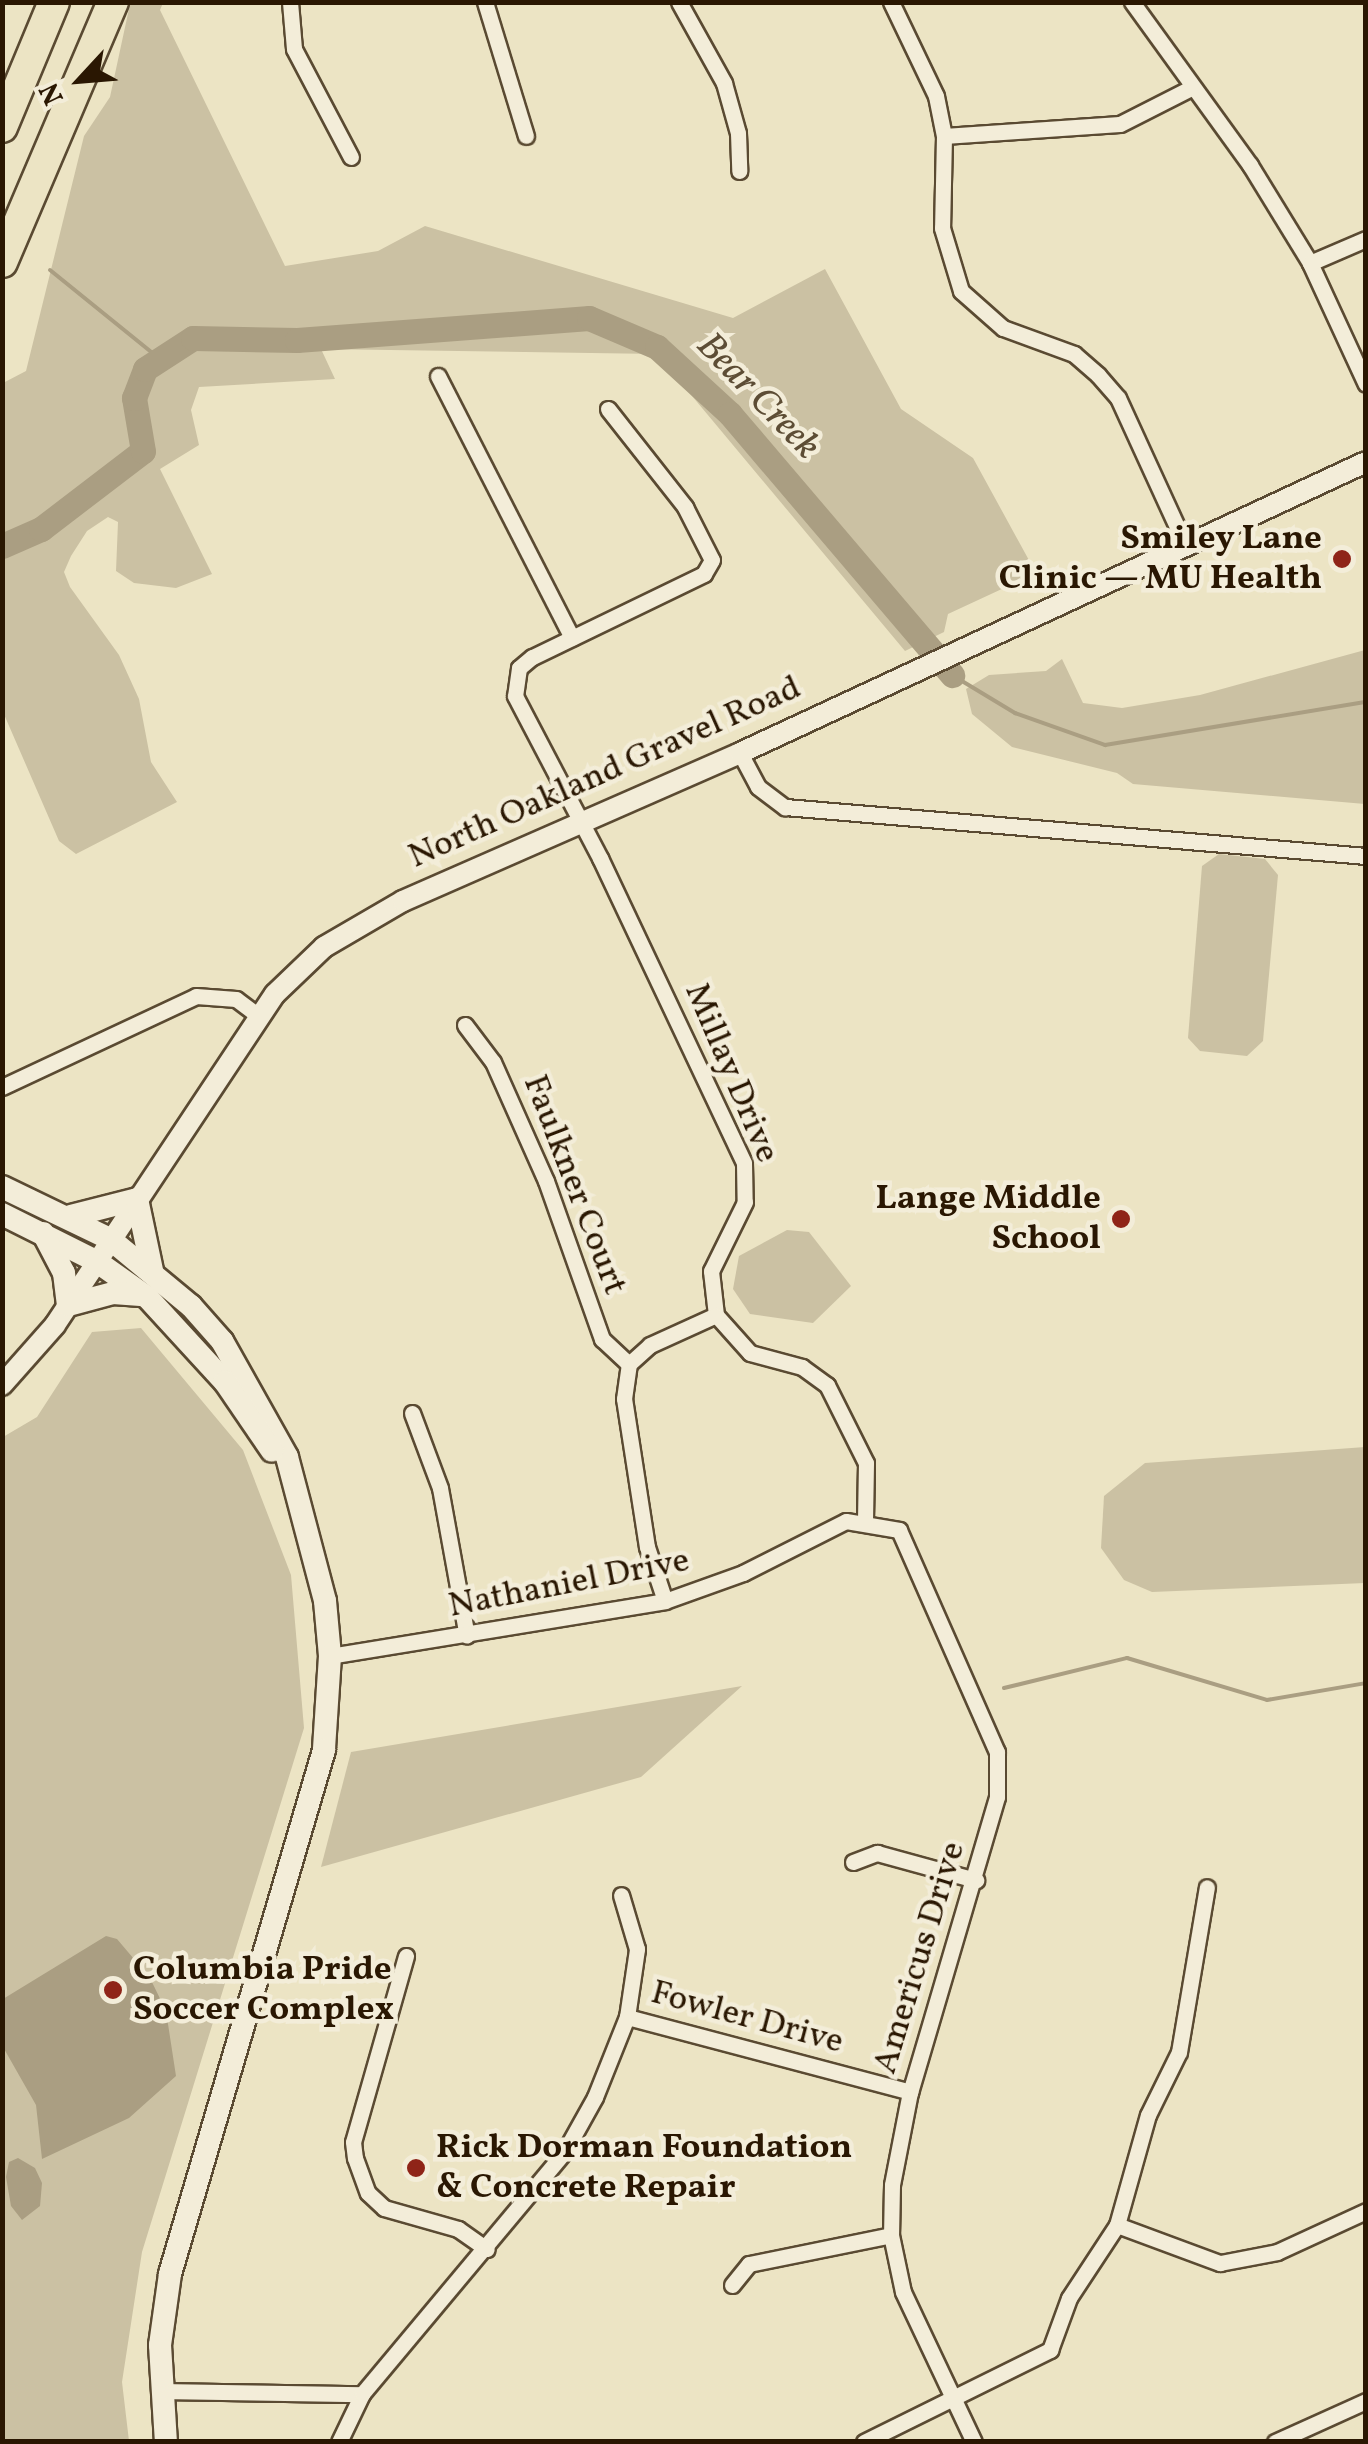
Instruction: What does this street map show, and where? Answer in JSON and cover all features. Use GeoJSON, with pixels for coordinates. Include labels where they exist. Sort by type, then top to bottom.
{"type":"FeatureCollection","features":[{"type":"Feature","properties":{"kind":"highway"},"geometry":{"type":"LineString","coordinates":[[2,127],[54,2]]}},
{"type":"Feature","properties":{"kind":"highway"},"geometry":{"type":"LineString","coordinates":[[2,262],[113,2]]}},
{"type":"Feature","properties":{"kind":"main road"},"geometry":{"type":"LineString","coordinates":[[2,1188],[71,1216],[110,1239],[225,1382],[297,1492],[315,1547],[330,1656],[324,1750],[311,1805],[200,2158],[170,2274],[160,2391],[166,2442]]}},
{"type":"Feature","properties":{"kind":"main road"},"geometry":{"type":"LineString","coordinates":[[71,1216],[137,1199],[148,1284]]}},
{"type":"Feature","properties":{"kind":"main road"},"geometry":{"type":"LineString","coordinates":[[2,1214],[148,1284]]}},
{"type":"Feature","properties":{"kind":"main road"},"geometry":{"type":"LineString","coordinates":[[44,1232],[64,1273],[68,1305],[148,1284]]}},
{"type":"Feature","properties":{"kind":"street"},"geometry":{"type":"LineString","coordinates":[[290,2],[294,49],[351,157]]}},
{"type":"Feature","properties":{"kind":"street"},"geometry":{"type":"LineString","coordinates":[[486,2],[526,136]]}},
{"type":"Feature","properties":{"kind":"street"},"geometry":{"type":"LineString","coordinates":[[680,2],[724,83],[738,133],[739,171]]}},
{"type":"Feature","properties":{"kind":"street"},"geometry":{"type":"LineString","coordinates":[[891,2],[922,59],[944,136],[942,228],[961,291],[1003,328],[1074,354],[1098,375],[1118,398],[1184,542]]}},
{"type":"Feature","properties":{"kind":"street"},"geometry":{"type":"LineString","coordinates":[[1132,2],[1250,165],[1310,263],[1366,384]]}},
{"type":"Feature","properties":{"kind":"street"},"geometry":{"type":"LineString","coordinates":[[944,136],[1120,124],[1191,88]]}},
{"type":"Feature","properties":{"kind":"street"},"geometry":{"type":"LineString","coordinates":[[1310,263],[1366,239]]}},
{"type":"Feature","properties":{"kind":"street"},"geometry":{"type":"LineString","coordinates":[[438,376],[572,638],[704,574],[712,560],[707,541],[608,408]]}},
{"type":"Feature","properties":{"kind":"street","name":"North Oakland Gravel Road"},"geometry":{"type":"LineString","coordinates":[[2,1385],[68,1305],[260,1017],[299,966],[362,922],[579,821],[740,753],[1184,542],[1366,462]]}},
{"type":"Feature","properties":{"kind":"street","name":"Millay Drive"},"geometry":{"type":"LineString","coordinates":[[572,638],[519,668],[515,696],[744,1163],[745,1202],[711,1271],[716,1315]]}},
{"type":"Feature","properties":{"kind":"street"},"geometry":{"type":"LineString","coordinates":[[740,753],[758,787],[785,806],[1366,856]]}},
{"type":"Feature","properties":{"kind":"street"},"geometry":{"type":"LineString","coordinates":[[2,1086],[196,996],[236,999],[260,1017]]}},
{"type":"Feature","properties":{"kind":"street","name":"Faulkner Court"},"geometry":{"type":"LineString","coordinates":[[465,1026],[493,1062],[546,1181],[602,1339],[629,1364]]}},
{"type":"Feature","properties":{"kind":"street"},"geometry":{"type":"LineString","coordinates":[[665,1601],[647,1547],[624,1399],[629,1364],[650,1345],[716,1315],[750,1352],[802,1368],[827,1384],[866,1463],[864,1522]]}},
{"type":"Feature","properties":{"kind":"street"},"geometry":{"type":"LineString","coordinates":[[412,1413],[440,1488],[467,1636]]}},
{"type":"Feature","properties":{"kind":"street","name":"Nathaniel Drive"},"geometry":{"type":"LineString","coordinates":[[330,1656],[665,1601],[743,1573],[832,1525],[864,1522]]}},
{"type":"Feature","properties":{"kind":"street","name":"Americus Drive"},"geometry":{"type":"LineString","coordinates":[[864,1522],[899,1530],[997,1752],[997,1798],[976,1880],[910,2092],[892,2185],[891,2235],[903,2292],[974,2442]]}},
{"type":"Feature","properties":{"kind":"street"},"geometry":{"type":"LineString","coordinates":[[853,1862],[877,1853],[976,1880]]}},
{"type":"Feature","properties":{"kind":"street"},"geometry":{"type":"LineString","coordinates":[[864,2442],[1050,2350],[1069,2298],[1117,2224],[1148,2115],[1179,2052],[1207,1888]]}},
{"type":"Feature","properties":{"kind":"street"},"geometry":{"type":"LineString","coordinates":[[339,2442],[362,2394],[566,2150],[627,2017],[637,1949],[621,1894]]}},
{"type":"Feature","properties":{"kind":"street"},"geometry":{"type":"LineString","coordinates":[[406,1956],[353,2142],[355,2158],[368,2194],[384,2208],[458,2229],[487,2249]]}},
{"type":"Feature","properties":{"kind":"street","name":"Fowler Drive"},"geometry":{"type":"LineString","coordinates":[[627,2017],[910,2092]]}},
{"type":"Feature","properties":{"kind":"street"},"geometry":{"type":"LineString","coordinates":[[1117,2224],[1220,2263],[1277,2252],[1366,2211]]}},
{"type":"Feature","properties":{"kind":"street"},"geometry":{"type":"LineString","coordinates":[[732,2285],[748,2264],[891,2235]]}},
{"type":"Feature","properties":{"kind":"street"},"geometry":{"type":"LineString","coordinates":[[160,2391],[362,2394]]}},
{"type":"Feature","properties":{"kind":"street"},"geometry":{"type":"LineString","coordinates":[[1280,2440],[1366,2401]]}},
{"type":"Feature","properties":{"kind":"shaded area"},"geometry":{"type":"Polygon","coordinates":[[[163,3],[160,10],[285,266],[378,251],[425,226],[733,318],[825,269],[901,409],[973,458],[1036,573],[948,614],[944,632],[905,651],[657,354],[321,349],[335,379],[199,387],[191,410],[199,445],[160,469],[212,574],[176,588],[134,583],[116,571],[118,522],[108,517],[87,531],[71,556],[64,572],[70,587],[119,655],[139,699],[151,762],[177,802],[76,854],[59,841],[3,712],[3,383],[26,371],[84,136],[110,97],[130,4],[163,3]]]}},
{"type":"Feature","properties":{"kind":"shaded area"},"geometry":{"type":"Polygon","coordinates":[[[1365,650],[1365,804],[1133,784],[1117,773],[1012,747],[972,714],[966,689],[989,675],[1046,671],[1062,659],[1083,703],[1122,708],[1200,695],[1365,650]]]}},
{"type":"Feature","properties":{"kind":"shaded area"},"geometry":{"type":"Polygon","coordinates":[[[1219,854],[1265,859],[1278,875],[1263,1041],[1247,1056],[1200,1051],[1188,1038],[1202,866],[1219,854]]]}},
{"type":"Feature","properties":{"kind":"shaded area"},"geometry":{"type":"Polygon","coordinates":[[[787,1230],[809,1232],[851,1286],[813,1323],[750,1314],[733,1289],[739,1256],[787,1230]]]}},
{"type":"Feature","properties":{"kind":"shaded area","name":"Columbia Pride Soccer Complex"},"geometry":{"type":"Polygon","coordinates":[[[141,1328],[243,1450],[291,1575],[304,1728],[142,2252],[122,2382],[129,2441],[3,2441],[3,1437],[37,1417],[92,1332],[141,1328]]]}},
{"type":"Feature","properties":{"kind":"shaded area"},"geometry":{"type":"Polygon","coordinates":[[[1365,1447],[1365,1583],[1152,1592],[1124,1580],[1101,1548],[1104,1496],[1145,1463],[1365,1447]]]}},
{"type":"Feature","properties":{"kind":"shaded area"},"geometry":{"type":"Polygon","coordinates":[[[742,1686],[641,1777],[321,1867],[351,1752],[742,1686]]]}},
{"type":"Feature","properties":{"kind":"shaded area"},"geometry":{"type":"Polygon","coordinates":[[[106,1936],[117,1939],[150,1978],[166,2011],[176,2076],[129,2118],[42,2159],[36,2105],[3,2047],[3,1999],[106,1936]]]}},
{"type":"Feature","properties":{"kind":"shaded area"},"geometry":{"type":"Polygon","coordinates":[[[18,2158],[35,2168],[42,2183],[40,2206],[22,2220],[11,2206],[6,2177],[9,2162],[18,2158]]]}},
{"type":"Feature","properties":{"kind":"waterway"},"geometry":{"type":"LineString","coordinates":[[50,270],[160,359]]}},
{"type":"Feature","properties":{"kind":"waterway","name":"Bear Creek"},"geometry":{"type":"LineString","coordinates":[[2,546],[41,529],[143,451],[134,398],[145,369],[193,338],[297,340],[589,318],[657,347],[730,414],[952,675]]}},
{"type":"Feature","properties":{"kind":"waterway","name":"Bear Creek"},"geometry":{"type":"LineString","coordinates":[[952,675],[1015,713],[1105,745],[1366,702]]}},
{"type":"Feature","properties":{"kind":"waterway"},"geometry":{"type":"LineString","coordinates":[[1004,1688],[1127,1658],[1267,1700],[1366,1683]]}},
{"type":"Feature","properties":{"kind":"place","name":"Smiley Lane Clinic — MU Health"},"geometry":{"type":"Point","coordinates":[1342,559]}},
{"type":"Feature","properties":{"kind":"place","name":"Lange Middle School"},"geometry":{"type":"Point","coordinates":[1121,1219]}},
{"type":"Feature","properties":{"kind":"place","name":"Columbia Pride Soccer Complex"},"geometry":{"type":"Point","coordinates":[113,1990]}},
{"type":"Feature","properties":{"kind":"place","name":"Rick Dorman Foundation & Concrete Repair"},"geometry":{"type":"Point","coordinates":[416,2168]}}]}
